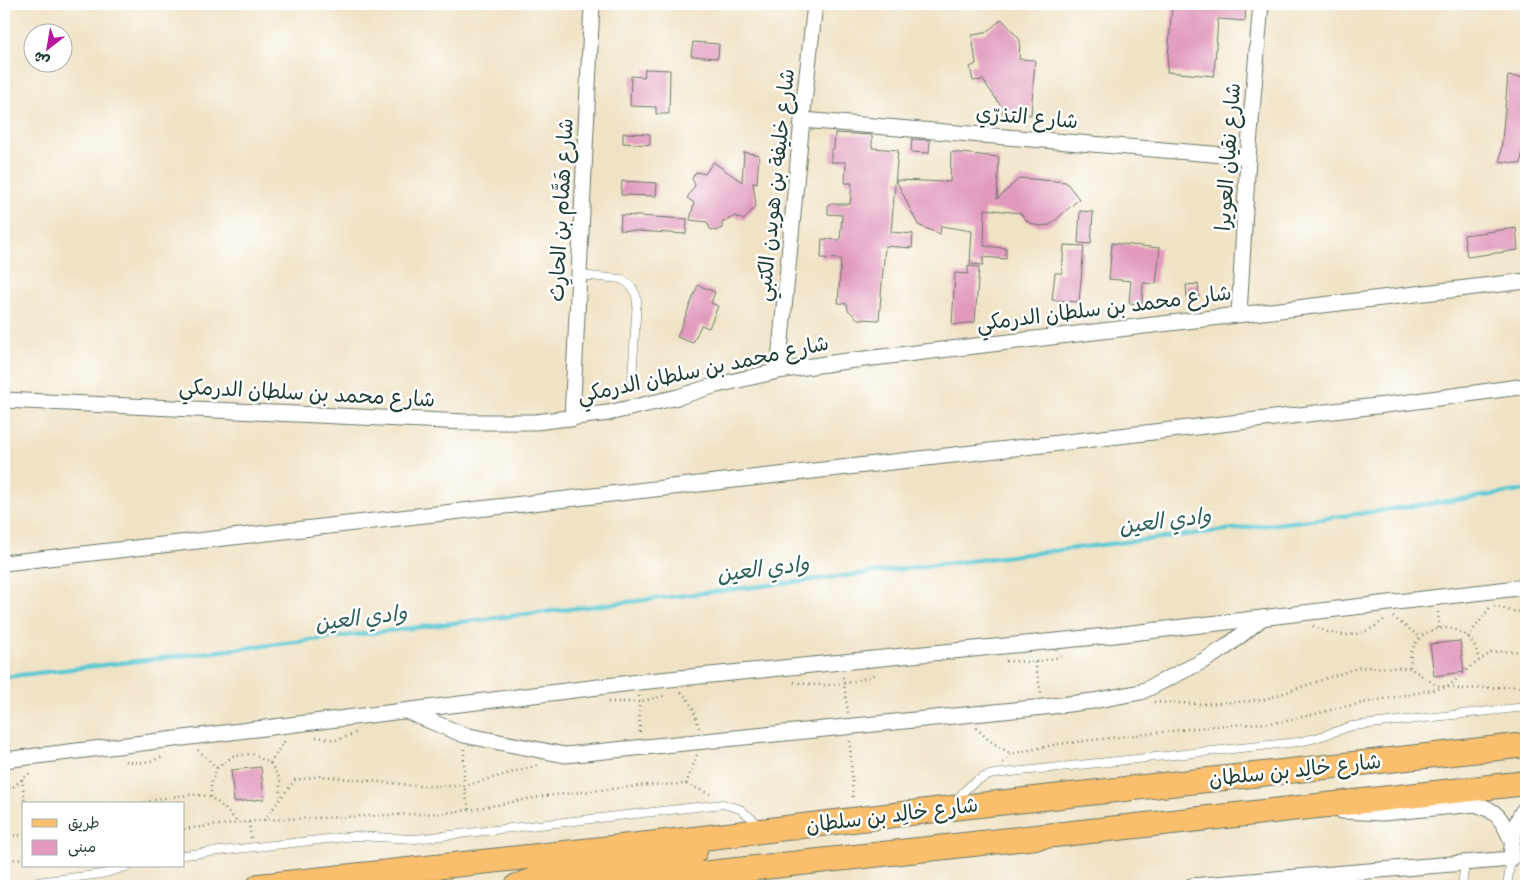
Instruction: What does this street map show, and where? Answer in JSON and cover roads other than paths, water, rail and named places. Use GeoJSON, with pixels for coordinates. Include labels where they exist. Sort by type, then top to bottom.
{"type":"FeatureCollection","features":[{"type":"Feature","properties":{"kind":"main road","name":"شارع خالِد بن سلطان"},"geometry":{"type":"LineString","coordinates":[[259,886],[1526,745]]}},
{"type":"Feature","properties":{"kind":"main road","name":"شارع خالِد بن سلطان"},"geometry":{"type":"LineString","coordinates":[[592,886],[1526,783]]}},
{"type":"Feature","properties":{"kind":"main road"},"geometry":{"type":"LineString","coordinates":[[517,886],[540,878],[690,855],[696,848],[694,839]]}},
{"type":"Feature","properties":{"kind":"street","name":"شارع هَمَّام بن الحارِث"},"geometry":{"type":"LineString","coordinates":[[572,418],[592,4]]}},
{"type":"Feature","properties":{"kind":"street","name":"شارع خليفة بن هويدن الكتبي"},"geometry":{"type":"LineString","coordinates":[[778,371],[815,4]]}},
{"type":"Feature","properties":{"kind":"street","name":"شارع نقيان العويرا"},"geometry":{"type":"LineString","coordinates":[[1238,314],[1248,158],[1261,4]]}},
{"type":"Feature","properties":{"kind":"street","name":"شارع التذرّي"},"geometry":{"type":"LineString","coordinates":[[802,120],[1248,158]]}},
{"type":"Feature","properties":{"kind":"street","name":"شارع محمد بن سلطان الدرمكي"},"geometry":{"type":"LineString","coordinates":[[4,400],[465,422],[527,422],[572,418],[643,406],[713,386],[778,371],[838,362],[1526,281]]}},
{"type":"Feature","properties":{"kind":"street"},"geometry":{"type":"LineString","coordinates":[[4,563],[1402,403],[1526,386]]}},
{"type":"Feature","properties":{"kind":"street"},"geometry":{"type":"LineString","coordinates":[[4,760],[639,682],[1034,643],[1526,587]]}},
{"type":"Feature","properties":{"kind":"street"},"geometry":{"type":"LineString","coordinates":[[404,710],[464,735],[565,755],[1093,702],[1141,692],[1205,660],[1226,647],[1262,618]]}},
{"type":"Feature","properties":{"kind":"street"},"geometry":{"type":"LineString","coordinates":[[1318,806],[1367,813],[1475,804],[1489,808],[1500,816],[1512,841]]}},
{"type":"Feature","properties":{"kind":"street"},"geometry":{"type":"LineString","coordinates":[[1191,886],[1511,859],[1512,841],[1520,814],[1526,807]]}},
{"type":"Feature","properties":{"kind":"lane"},"geometry":{"type":"LineString","coordinates":[[579,275],[621,279],[627,282],[634,290],[637,300],[632,379]]}},
{"type":"Feature","properties":{"kind":"lane"},"geometry":{"type":"LineString","coordinates":[[952,808],[960,795],[972,783],[994,774],[1298,742],[1352,726],[1526,707]]}},
{"type":"Feature","properties":{"kind":"lane"},"geometry":{"type":"LineString","coordinates":[[185,855],[355,836],[415,839],[724,804],[740,809],[766,830]]}},
{"type":"Feature","properties":{"kind":"lane"},"geometry":{"type":"LineString","coordinates":[[1507,886],[1511,859]]}},
{"type":"Feature","properties":{"kind":"lane"},"geometry":{"type":"LineString","coordinates":[[1462,886],[1465,862]]}},
{"type":"Feature","properties":{"kind":"lane"},"geometry":{"type":"LineString","coordinates":[[4,886],[102,874],[123,868]]}},
{"type":"Feature","properties":{"kind":"waterway","name":"وادي العين"},"geometry":{"type":"LineString","coordinates":[[4,677],[1343,516],[1526,490]]}}]}
